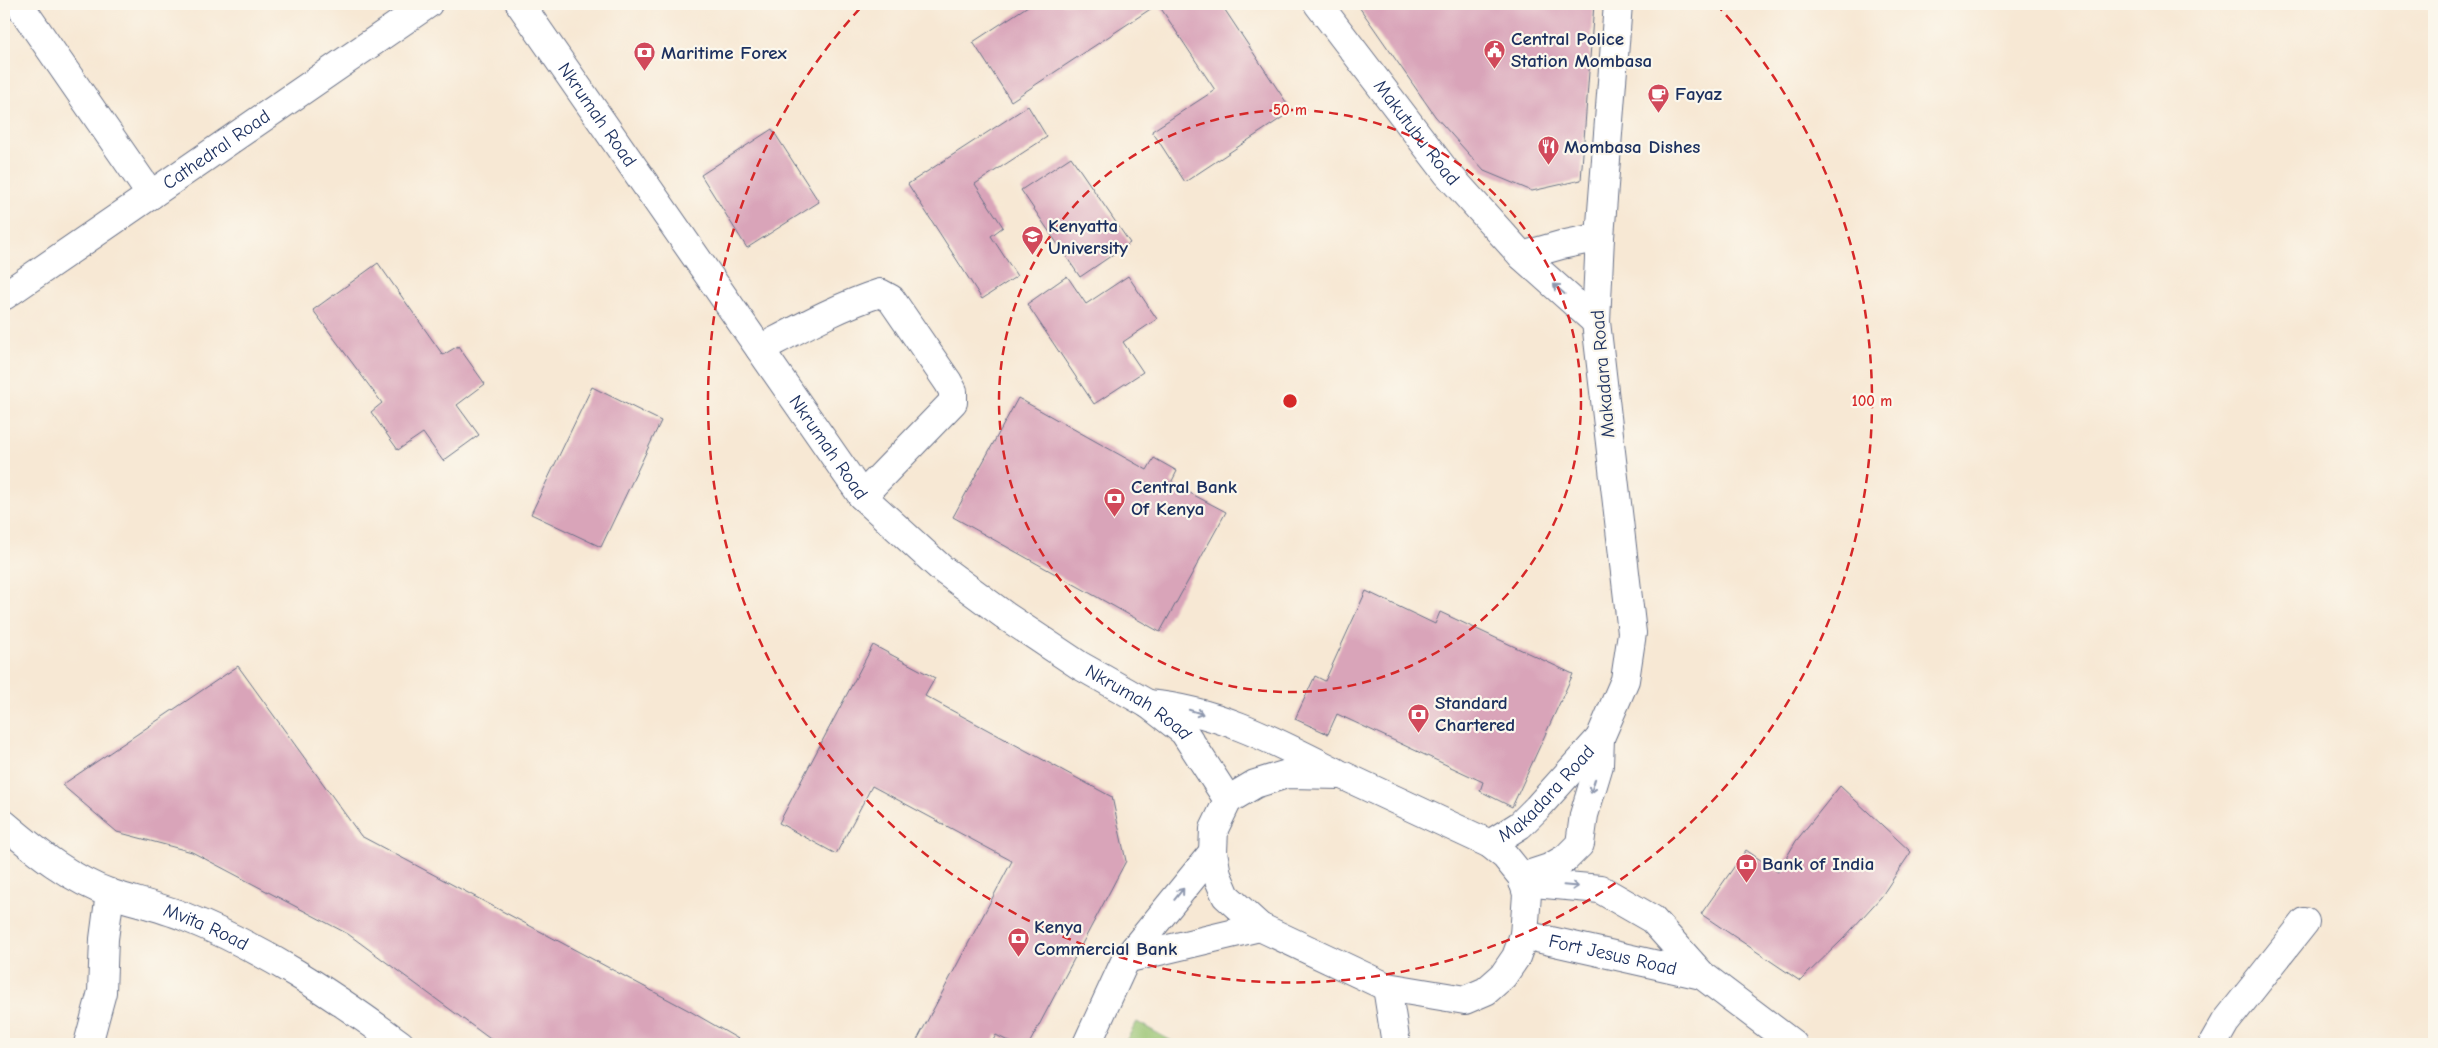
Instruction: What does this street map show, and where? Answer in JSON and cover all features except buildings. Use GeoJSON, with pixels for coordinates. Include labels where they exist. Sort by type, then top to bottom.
{"type":"FeatureCollection","features":[{"type":"Feature","properties":{"kind":"street","name":"Cathedral Road"},"geometry":{"type":"LineString","coordinates":[[4,296],[428,4]]}},
{"type":"Feature","properties":{"kind":"street","name":"Nkrumah Road"},"geometry":{"type":"LineString","coordinates":[[520,4],[862,496],[942,569],[1007,617],[1080,665],[1148,704],[1184,732],[1228,800]]}},
{"type":"Feature","properties":{"kind":"street","name":"Makutubu Road"},"geometry":{"type":"LineString","coordinates":[[1318,4],[1447,173],[1522,256],[1596,322]]}},
{"type":"Feature","properties":{"kind":"street","name":"Makadara Road"},"geometry":{"type":"LineString","coordinates":[[1490,844],[1520,824],[1537,808],[1600,738],[1625,680],[1632,633],[1596,322],[1600,237],[1618,4]]}},
{"type":"Feature","properties":{"kind":"street"},"geometry":{"type":"LineString","coordinates":[[20,13],[151,195]]}},
{"type":"Feature","properties":{"kind":"street"},"geometry":{"type":"LineString","coordinates":[[1522,256],[1600,237]]}},
{"type":"Feature","properties":{"kind":"street"},"geometry":{"type":"LineString","coordinates":[[760,349],[825,315],[869,296],[880,293],[891,299],[948,382],[953,391],[953,402],[862,496]]}},
{"type":"Feature","properties":{"kind":"street"},"geometry":{"type":"LineString","coordinates":[[1148,704],[1181,707],[1223,720],[1276,742],[1490,844],[1505,856],[1522,879],[1527,894],[1524,935],[1516,957],[1503,976],[1486,991],[1465,1000],[1387,987],[1260,927],[1226,896],[1217,875],[1213,852],[1214,829],[1228,800],[1255,784],[1287,774],[1342,775]]}},
{"type":"Feature","properties":{"kind":"street","name":"Makadara Road"},"geometry":{"type":"LineString","coordinates":[[1522,879],[1549,868],[1566,858],[1580,844],[1584,815],[1599,765],[1600,738]]}},
{"type":"Feature","properties":{"kind":"street","name":"Mvita Road"},"geometry":{"type":"LineString","coordinates":[[4,824],[50,863],[110,893],[184,916],[241,943],[305,977],[400,1044]]}},
{"type":"Feature","properties":{"kind":"street"},"geometry":{"type":"LineString","coordinates":[[1087,1044],[1126,959],[1213,852]]}},
{"type":"Feature","properties":{"kind":"street","name":"Fort Jesus Road"},"geometry":{"type":"LineString","coordinates":[[1522,879],[1600,889],[1652,919],[1702,975],[1793,1044]]}},
{"type":"Feature","properties":{"kind":"street"},"geometry":{"type":"LineString","coordinates":[[88,1044],[102,992],[104,939],[110,893]]}},
{"type":"Feature","properties":{"kind":"street"},"geometry":{"type":"LineString","coordinates":[[2213,1044],[2225,1023],[2305,922]]}},
{"type":"Feature","properties":{"kind":"street"},"geometry":{"type":"LineString","coordinates":[[1126,959],[1260,927]]}},
{"type":"Feature","properties":{"kind":"street","name":"Fort Jesus Road"},"geometry":{"type":"LineString","coordinates":[[1524,935],[1702,975]]}},
{"type":"Feature","properties":{"kind":"street"},"geometry":{"type":"LineString","coordinates":[[1387,987],[1396,1044]]}},
{"type":"Feature","properties":{"kind":"green space"},"geometry":{"type":"Polygon","coordinates":[[[1137,1022],[1177,1044],[1124,1044],[1137,1022]]]}},
{"type":"Feature","properties":{"kind":"place","name":"Central Police Station Mombasa"},"geometry":{"type":"Point","coordinates":[1495,69]}},
{"type":"Feature","properties":{"kind":"place","name":"Maritime Forex"},"geometry":{"type":"Point","coordinates":[645,72]}},
{"type":"Feature","properties":{"kind":"place","name":"Fayaz"},"geometry":{"type":"Point","coordinates":[1659,113]}},
{"type":"Feature","properties":{"kind":"place","name":"Mombasa Dishes"},"geometry":{"type":"Point","coordinates":[1548,166]}},
{"type":"Feature","properties":{"kind":"place","name":"Kenyatta University"},"geometry":{"type":"Point","coordinates":[1032,256]}},
{"type":"Feature","properties":{"kind":"place","name":"Central Bank Of Kenya"},"geometry":{"type":"Point","coordinates":[1115,517]}},
{"type":"Feature","properties":{"kind":"place","name":"Standard Chartered"},"geometry":{"type":"Point","coordinates":[1419,733]}},
{"type":"Feature","properties":{"kind":"place","name":"Bank of India"},"geometry":{"type":"Point","coordinates":[1746,883]}},
{"type":"Feature","properties":{"kind":"place","name":"Kenya Commercial Bank"},"geometry":{"type":"Point","coordinates":[1018,957]}}]}
